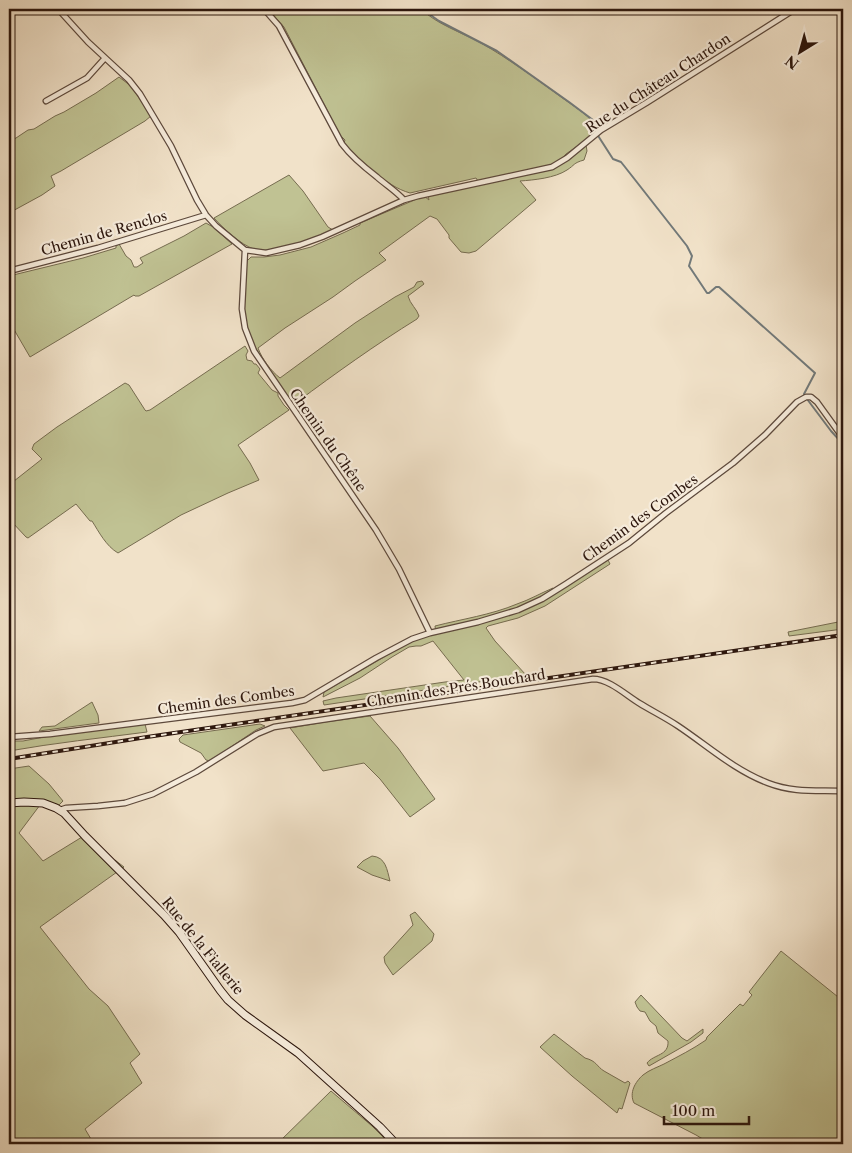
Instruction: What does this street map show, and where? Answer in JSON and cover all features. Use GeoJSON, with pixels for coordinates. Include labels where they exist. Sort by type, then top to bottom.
{"type":"FeatureCollection","features":[{"type":"Feature","properties":{"kind":"street"},"geometry":{"type":"LineString","coordinates":[[58,9],[129,80],[152,112],[206,215],[216,226],[245,250]]}},
{"type":"Feature","properties":{"kind":"street"},"geometry":{"type":"LineString","coordinates":[[264,9],[279,26],[347,151],[404,200]]}},
{"type":"Feature","properties":{"kind":"street","name":"Rue du Château Chardon"},"geometry":{"type":"LineString","coordinates":[[245,250],[266,252],[300,245],[404,200],[552,166],[567,158],[597,134],[795,9]]}},
{"type":"Feature","properties":{"kind":"street"},"geometry":{"type":"LineString","coordinates":[[46,101],[87,78],[105,58]]}},
{"type":"Feature","properties":{"kind":"street","name":"Chemin de Renclos"},"geometry":{"type":"LineString","coordinates":[[9,271],[98,248],[206,215]]}},
{"type":"Feature","properties":{"kind":"street","name":"Chemin du Chêne"},"geometry":{"type":"LineString","coordinates":[[245,250],[242,309],[245,328],[254,351],[383,542],[409,589],[430,633]]}},
{"type":"Feature","properties":{"kind":"street","name":"Chemin des Combes"},"geometry":{"type":"LineString","coordinates":[[9,737],[50,734],[299,702],[412,639],[518,610],[542,599],[629,543],[732,463],[806,397],[814,399],[820,405],[843,438]]}},
{"type":"Feature","properties":{"kind":"street","name":"Chemin des Prés Bouchard"},"geometry":{"type":"LineString","coordinates":[[60,810],[125,803],[147,796],[196,772],[257,734],[274,727],[593,678],[607,682],[640,704],[676,724],[727,762],[762,780],[795,790],[843,791]]}},
{"type":"Feature","properties":{"kind":"street","name":"Rue de la Fiallerie"},"geometry":{"type":"LineString","coordinates":[[9,804],[24,802],[43,804],[60,810],[164,915],[179,932],[232,1004],[298,1053],[380,1127],[396,1144]]}},
{"type":"Feature","properties":{"kind":"green space"},"geometry":{"type":"Polygon","coordinates":[[[268,9],[421,9],[442,24],[481,43],[502,56],[578,109],[594,123],[593,135],[560,160],[548,166],[478,181],[476,178],[410,193],[401,190],[374,172],[344,143],[345,140],[340,135],[284,27],[268,9]]]}},
{"type":"Feature","properties":{"kind":"green space"},"geometry":{"type":"Polygon","coordinates":[[[119,77],[131,86],[151,116],[51,176],[55,186],[9,213],[9,141],[64,112],[119,77]]]}},
{"type":"Feature","properties":{"kind":"green space"},"geometry":{"type":"Polygon","coordinates":[[[586,145],[587,151],[584,160],[562,173],[544,178],[520,181],[536,200],[476,251],[469,253],[461,252],[437,219],[430,216],[379,253],[386,260],[258,348],[267,364],[280,378],[355,323],[414,287],[417,282],[422,281],[424,284],[408,296],[418,313],[417,319],[356,359],[297,402],[300,410],[298,410],[254,346],[248,330],[244,313],[244,294],[246,262],[251,257],[280,255],[311,247],[360,225],[360,223],[424,196],[429,200],[428,196],[554,169],[586,145]]]}},
{"type":"Feature","properties":{"kind":"green space"},"geometry":{"type":"Polygon","coordinates":[[[289,175],[303,191],[328,227],[333,230],[294,245],[263,250],[254,249],[244,244],[214,218],[289,175]]]}},
{"type":"Feature","properties":{"kind":"green space"},"geometry":{"type":"Polygon","coordinates":[[[206,223],[232,244],[139,296],[134,295],[30,357],[9,321],[9,276],[83,258],[116,248],[119,244],[134,267],[137,267],[143,263],[140,258],[206,223]]]}},
{"type":"Feature","properties":{"kind":"green space"},"geometry":{"type":"Polygon","coordinates":[[[245,346],[248,351],[246,355],[247,360],[256,364],[260,369],[258,373],[272,390],[278,393],[278,396],[289,410],[238,445],[259,480],[181,515],[118,553],[106,543],[92,521],[76,504],[28,538],[11,521],[9,522],[9,485],[42,459],[32,449],[34,444],[125,383],[129,385],[145,410],[150,410],[245,346]]]}},
{"type":"Feature","properties":{"kind":"green space"},"geometry":{"type":"Polygon","coordinates":[[[608,560],[610,564],[545,606],[518,618],[486,628],[495,641],[526,675],[324,705],[323,701],[336,698],[464,680],[433,641],[421,646],[409,647],[360,678],[323,697],[324,692],[408,643],[436,634],[435,626],[507,608],[553,588],[556,593],[608,560]]]}},
{"type":"Feature","properties":{"kind":"green space"},"geometry":{"type":"Polygon","coordinates":[[[843,621],[843,629],[789,636],[788,632],[843,621]]]}},
{"type":"Feature","properties":{"kind":"green space"},"geometry":{"type":"Polygon","coordinates":[[[92,702],[98,715],[99,723],[39,731],[42,727],[55,726],[92,702]]]}},
{"type":"Feature","properties":{"kind":"green space"},"geometry":{"type":"Polygon","coordinates":[[[370,716],[398,748],[435,799],[410,817],[380,779],[364,763],[323,771],[290,728],[370,716]]]}},
{"type":"Feature","properties":{"kind":"green space"},"geometry":{"type":"Polygon","coordinates":[[[145,724],[147,732],[9,751],[9,741],[23,741],[60,734],[145,724]]]}},
{"type":"Feature","properties":{"kind":"green space"},"geometry":{"type":"Polygon","coordinates":[[[260,724],[265,726],[210,761],[206,760],[201,753],[180,742],[179,739],[183,735],[260,724]]]}},
{"type":"Feature","properties":{"kind":"green space"},"geometry":{"type":"Polygon","coordinates":[[[29,766],[49,784],[63,801],[59,805],[43,801],[19,833],[43,861],[82,837],[111,864],[115,860],[124,867],[40,927],[89,989],[108,1006],[140,1054],[130,1063],[142,1083],[85,1129],[94,1144],[9,1144],[9,769],[29,766]]]}},
{"type":"Feature","properties":{"kind":"green space"},"geometry":{"type":"Polygon","coordinates":[[[372,856],[383,861],[390,881],[372,875],[357,867],[372,856]]]}},
{"type":"Feature","properties":{"kind":"green space"},"geometry":{"type":"Polygon","coordinates":[[[415,912],[434,934],[432,941],[393,975],[385,963],[384,957],[413,925],[410,915],[415,912]]]}},
{"type":"Feature","properties":{"kind":"green space"},"geometry":{"type":"Polygon","coordinates":[[[781,951],[843,1001],[843,1141],[836,1144],[711,1144],[634,1103],[632,1095],[635,1084],[640,1078],[706,1040],[740,1004],[743,1006],[752,995],[749,992],[781,951]]]}},
{"type":"Feature","properties":{"kind":"green space"},"geometry":{"type":"Polygon","coordinates":[[[641,995],[682,1038],[687,1041],[703,1029],[703,1033],[649,1066],[647,1063],[650,1060],[666,1050],[668,1041],[658,1033],[656,1026],[650,1021],[645,1012],[640,1011],[637,1007],[635,1002],[641,995]]]}},
{"type":"Feature","properties":{"kind":"green space"},"geometry":{"type":"Polygon","coordinates":[[[554,1034],[604,1071],[625,1083],[628,1081],[630,1083],[622,1109],[619,1108],[617,1113],[540,1047],[554,1034]]]}},
{"type":"Feature","properties":{"kind":"green space"},"geometry":{"type":"Polygon","coordinates":[[[331,1091],[372,1126],[390,1144],[277,1144],[331,1091]]]}},
{"type":"Feature","properties":{"kind":"waterway"},"geometry":{"type":"LineString","coordinates":[[422,9],[439,21],[497,51],[593,120],[596,124],[595,131],[613,159],[621,162],[687,246],[692,256],[689,266],[707,293],[719,287],[815,373],[804,394]]}},
{"type":"Feature","properties":{"kind":"waterway"},"geometry":{"type":"LineString","coordinates":[[807,399],[843,444]]}},
{"type":"Feature","properties":{"kind":"railway"},"geometry":{"type":"LineString","coordinates":[[9,759],[843,635]]}}]}
